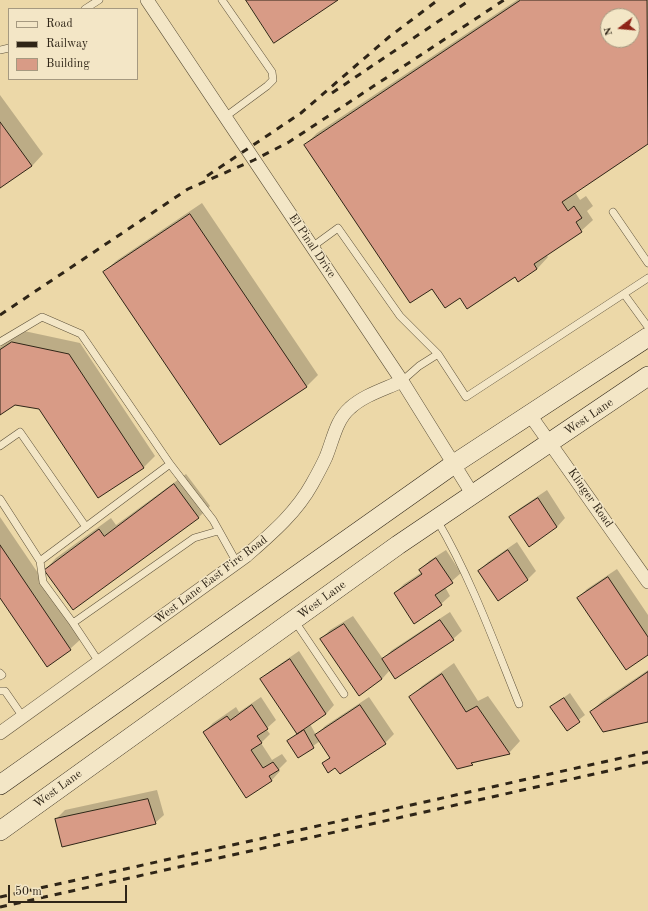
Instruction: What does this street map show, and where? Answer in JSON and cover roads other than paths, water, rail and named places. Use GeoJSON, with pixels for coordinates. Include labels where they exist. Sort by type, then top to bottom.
{"type":"FeatureCollection","features":[{"type":"Feature","properties":{"kind":"main road"},"geometry":{"type":"LineString","coordinates":[[0,785],[454,464],[648,337]]}},
{"type":"Feature","properties":{"kind":"main road","name":"West Lane"},"geometry":{"type":"LineString","coordinates":[[0,831],[436,519],[648,376]]}},
{"type":"Feature","properties":{"kind":"street","name":"El Pinal Drive"},"geometry":{"type":"LineString","coordinates":[[150,1],[225,117],[402,381],[473,495]]}},
{"type":"Feature","properties":{"kind":"street","name":"West Lane East Fire Road"},"geometry":{"type":"LineString","coordinates":[[2,728],[23,717],[237,563],[282,525],[312,485],[326,458],[339,421],[349,408],[359,401],[402,381]]}},
{"type":"Feature","properties":{"kind":"street","name":"Klinger Road"},"geometry":{"type":"LineString","coordinates":[[530,415],[648,582]]}},
{"type":"Feature","properties":{"kind":"lane"},"geometry":{"type":"LineString","coordinates":[[87,8],[99,0]]}},
{"type":"Feature","properties":{"kind":"lane"},"geometry":{"type":"LineString","coordinates":[[222,0],[272,72],[272,80],[267,86],[225,117]]}},
{"type":"Feature","properties":{"kind":"lane"},"geometry":{"type":"LineString","coordinates":[[613,212],[648,263]]}},
{"type":"Feature","properties":{"kind":"lane"},"geometry":{"type":"LineString","coordinates":[[312,247],[338,228],[400,316],[438,354],[466,397],[648,278]]}},
{"type":"Feature","properties":{"kind":"lane"},"geometry":{"type":"LineString","coordinates":[[624,294],[648,327]]}},
{"type":"Feature","properties":{"kind":"lane"},"geometry":{"type":"LineString","coordinates":[[0,342],[42,317],[81,334],[170,464],[213,520],[237,563]]}},
{"type":"Feature","properties":{"kind":"lane"},"geometry":{"type":"LineString","coordinates":[[402,381],[419,366],[438,354]]}},
{"type":"Feature","properties":{"kind":"lane"},"geometry":{"type":"LineString","coordinates":[[0,446],[20,432],[86,527]]}},
{"type":"Feature","properties":{"kind":"lane"},"geometry":{"type":"LineString","coordinates":[[40,562],[170,464]]}},
{"type":"Feature","properties":{"kind":"lane"},"geometry":{"type":"LineString","coordinates":[[0,499],[40,562],[43,582],[99,662]]}},
{"type":"Feature","properties":{"kind":"lane"},"geometry":{"type":"LineString","coordinates":[[436,519],[451,544],[472,588],[519,704]]}},
{"type":"Feature","properties":{"kind":"lane"},"geometry":{"type":"LineString","coordinates":[[73,623],[194,538],[218,531]]}},
{"type":"Feature","properties":{"kind":"lane"},"geometry":{"type":"LineString","coordinates":[[294,620],[344,694]]}},
{"type":"Feature","properties":{"kind":"lane"},"geometry":{"type":"LineString","coordinates":[[0,673],[2,675],[0,676]]}},
{"type":"Feature","properties":{"kind":"lane"},"geometry":{"type":"LineString","coordinates":[[0,691],[5,691],[23,717]]}},
{"type":"Feature","properties":{"kind":"railway"},"geometry":{"type":"LineString","coordinates":[[207,176],[301,113],[389,37],[438,0]]}},
{"type":"Feature","properties":{"kind":"railway"},"geometry":{"type":"LineString","coordinates":[[332,93],[470,0]]}},
{"type":"Feature","properties":{"kind":"railway"},"geometry":{"type":"LineString","coordinates":[[0,315],[188,189],[254,160],[289,142],[504,0]]}},
{"type":"Feature","properties":{"kind":"railway"},"geometry":{"type":"LineString","coordinates":[[0,897],[648,752]]}},
{"type":"Feature","properties":{"kind":"railway"},"geometry":{"type":"LineString","coordinates":[[0,907],[648,762]]}}]}
